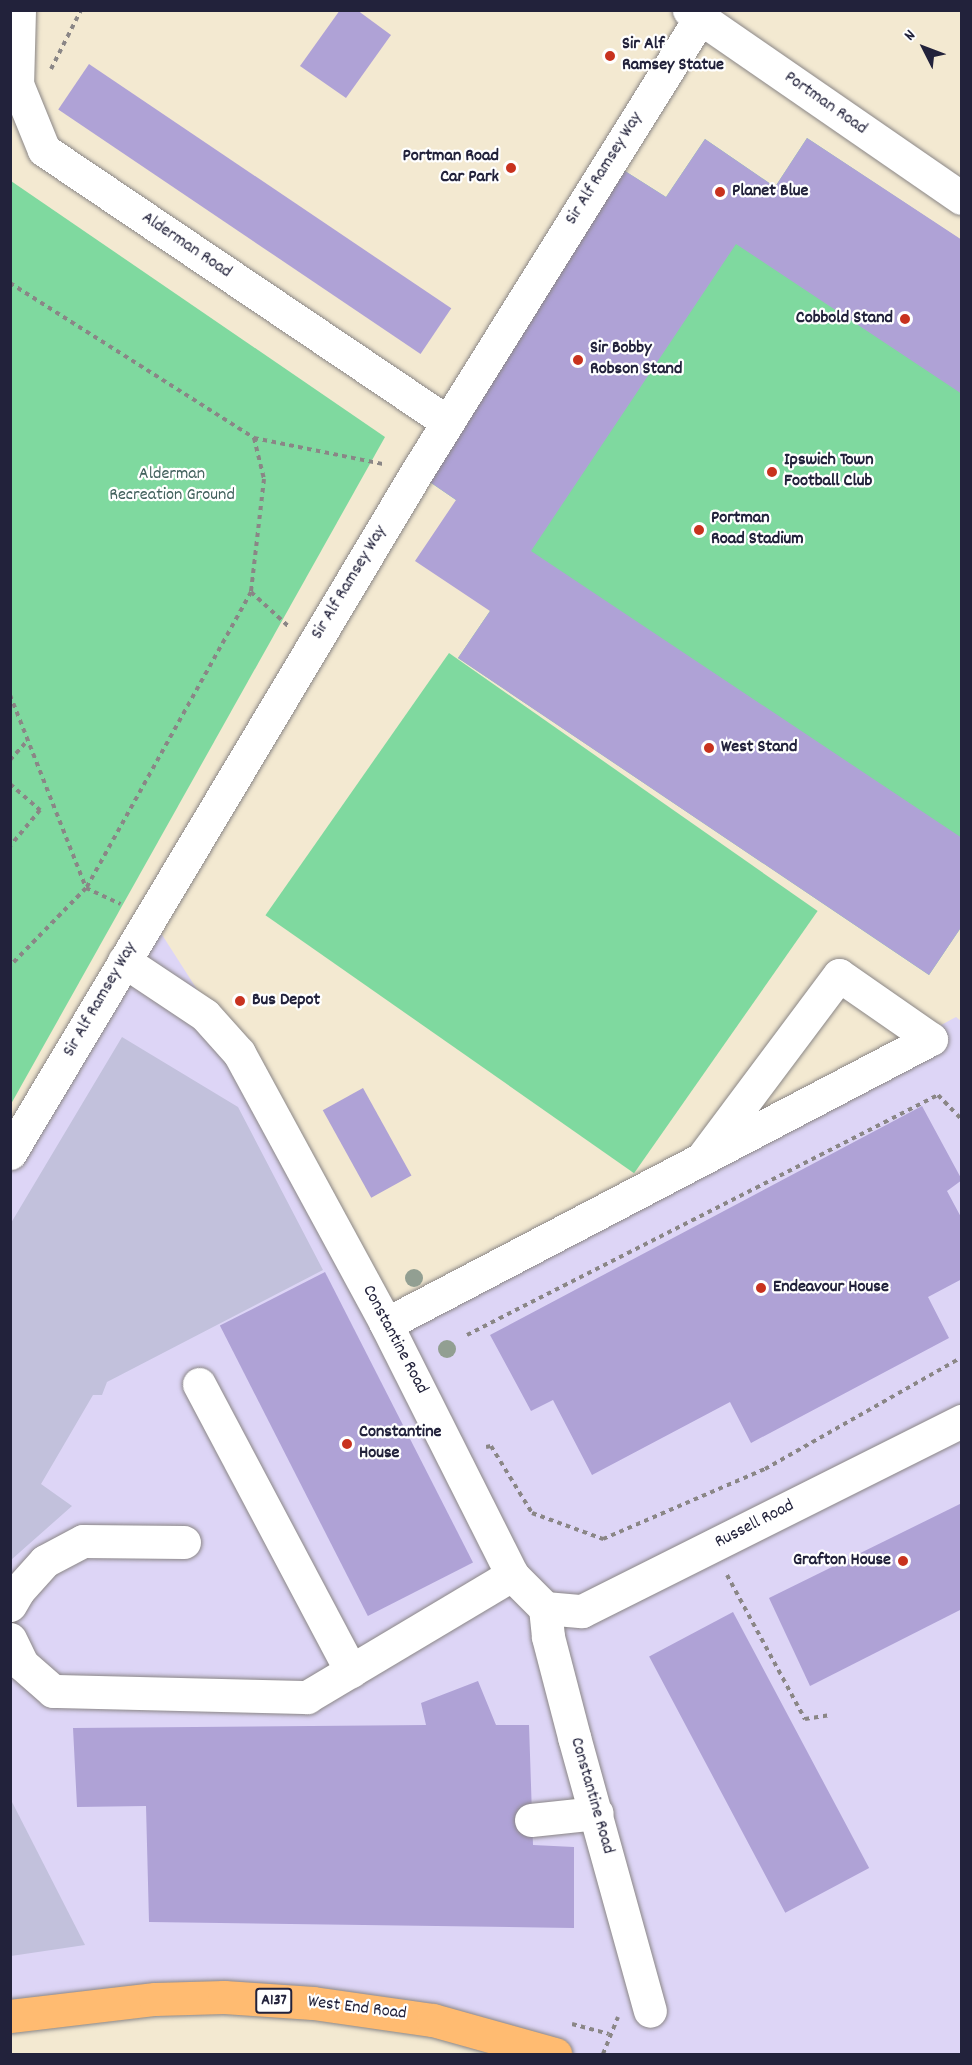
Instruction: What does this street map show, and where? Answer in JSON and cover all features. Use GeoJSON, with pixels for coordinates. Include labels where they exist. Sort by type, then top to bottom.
{"type":"FeatureCollection","features":[{"type":"Feature","properties":{"kind":"main road","name":"West End Road"},"geometry":{"type":"LineString","coordinates":[[10,2016],[155,1999],[224,1997],[314,2003],[433,2020],[555,2055]]}},
{"type":"Feature","properties":{"kind":"street"},"geometry":{"type":"LineString","coordinates":[[19,10],[17,84],[19,121]]}},
{"type":"Feature","properties":{"kind":"street","name":"Portman Road"},"geometry":{"type":"LineString","coordinates":[[710,17],[962,198]]}},
{"type":"Feature","properties":{"kind":"street","name":"Sir Alf Ramsey Way"},"geometry":{"type":"LineString","coordinates":[[10,1153],[418,470],[710,17]]}},
{"type":"Feature","properties":{"kind":"street","name":"Alderman Road"},"geometry":{"type":"LineString","coordinates":[[19,121],[44,150],[448,422]]}},
{"type":"Feature","properties":{"kind":"street","name":"Constantine Road"},"geometry":{"type":"LineString","coordinates":[[124,961],[205,1015],[225,1033],[386,1324],[512,1575],[545,1608],[548,1637],[650,2011]]}},
{"type":"Feature","properties":{"kind":"street"},"geometry":{"type":"LineString","coordinates":[[386,1324],[705,1154],[931,1039],[839,975],[705,1154]]}},
{"type":"Feature","properties":{"kind":"street"},"geometry":{"type":"LineString","coordinates":[[199,1384],[351,1671]]}},
{"type":"Feature","properties":{"kind":"street","name":"Russell Road"},"geometry":{"type":"LineString","coordinates":[[545,1608],[582,1611],[962,1421]]}},
{"type":"Feature","properties":{"kind":"street"},"geometry":{"type":"LineString","coordinates":[[10,1605],[45,1561],[83,1541],[184,1542]]}},
{"type":"Feature","properties":{"kind":"street"},"geometry":{"type":"LineString","coordinates":[[10,1640],[22,1664],[53,1690],[307,1696],[512,1575]]}},
{"type":"Feature","properties":{"kind":"street"},"geometry":{"type":"LineString","coordinates":[[531,1820],[597,1813]]}},
{"type":"Feature","properties":{"kind":"path"},"geometry":{"type":"LineString","coordinates":[[19,121],[81,10]]}},
{"type":"Feature","properties":{"kind":"path"},"geometry":{"type":"LineString","coordinates":[[10,283],[254,438],[418,470]]}},
{"type":"Feature","properties":{"kind":"path"},"geometry":{"type":"LineString","coordinates":[[10,966],[86,888],[251,592],[264,478],[254,438]]}},
{"type":"Feature","properties":{"kind":"path"},"geometry":{"type":"LineString","coordinates":[[251,592],[311,648]]}},
{"type":"Feature","properties":{"kind":"path"},"geometry":{"type":"LineString","coordinates":[[10,695],[86,888],[150,916]]}},
{"type":"Feature","properties":{"kind":"path"},"geometry":{"type":"LineString","coordinates":[[10,760],[28,740]]}},
{"type":"Feature","properties":{"kind":"path"},"geometry":{"type":"LineString","coordinates":[[10,784],[40,810],[10,846]]}},
{"type":"Feature","properties":{"kind":"path"},"geometry":{"type":"LineString","coordinates":[[467,1335],[938,1095],[962,1120]]}},
{"type":"Feature","properties":{"kind":"path"},"geometry":{"type":"LineString","coordinates":[[452,1453],[491,1446],[532,1513],[603,1539],[765,1469],[962,1358]]}},
{"type":"Feature","properties":{"kind":"path"},"geometry":{"type":"LineString","coordinates":[[712,1547],[805,1719],[829,1715]]}},
{"type":"Feature","properties":{"kind":"path"},"geometry":{"type":"LineString","coordinates":[[603,2055],[609,2034]]}},
{"type":"Feature","properties":{"kind":"shaded area"},"geometry":{"type":"Polygon","coordinates":[[[150,916],[225,1033],[386,1323],[956,1017],[961,1021],[961,2054],[555,2054],[383,2010],[11,2016],[10,1171],[125,991],[150,916]]]}},
{"type":"Feature","properties":{"kind":"shaded area"},"geometry":{"type":"Polygon","coordinates":[[[122,1037],[238,1107],[323,1270],[107,1382],[102,1395],[93,1395],[41,1484],[72,1506],[11,1560],[11,1223],[122,1037]]]}},
{"type":"Feature","properties":{"kind":"shaded area"},"geometry":{"type":"Polygon","coordinates":[[[11,1800],[85,1945],[11,1956],[11,1800]]]}},
{"type":"Feature","properties":{"kind":"green space","name":"Portman Road Stadium"},"geometry":{"type":"Polygon","coordinates":[[[807,138],[961,240],[962,926],[929,975],[458,658],[490,611],[456,500],[421,476],[625,171],[666,197],[705,139],[775,187],[807,138]]]}},
{"type":"Feature","properties":{"kind":"green space","name":"Alderman Recreation Ground"},"geometry":{"type":"Polygon","coordinates":[[[11,181],[385,437],[11,1104],[11,181]]]}},
{"type":"Feature","properties":{"kind":"green space"},"geometry":{"type":"Polygon","coordinates":[[[449,653],[818,911],[634,1173],[265,915],[449,653]]]}},
{"type":"Feature","properties":{"kind":"building"},"geometry":{"type":"Polygon","coordinates":[[[340,10],[357,10],[391,35],[346,98],[300,66],[340,10]]]}},
{"type":"Feature","properties":{"kind":"building"},"geometry":{"type":"Polygon","coordinates":[[[89,64],[451,308],[421,354],[58,110],[89,64]]]}},
{"type":"Feature","properties":{"kind":"building"},"geometry":{"type":"Polygon","coordinates":[[[807,138],[962,240],[962,394],[736,244],[531,551],[962,838],[962,926],[929,975],[458,658],[490,611],[415,561],[456,500],[421,476],[625,171],[666,197],[705,139],[775,187],[807,138]]]}},
{"type":"Feature","properties":{"kind":"building"},"geometry":{"type":"Polygon","coordinates":[[[363,1088],[411,1175],[371,1198],[323,1110],[363,1088]]]}},
{"type":"Feature","properties":{"kind":"building","name":"Endeavour House"},"geometry":{"type":"Polygon","coordinates":[[[922,1106],[962,1180],[947,1191],[962,1219],[962,1279],[928,1297],[949,1338],[751,1443],[730,1402],[592,1475],[553,1400],[531,1411],[490,1335],[922,1106]]]}},
{"type":"Feature","properties":{"kind":"building","name":"Constantine House"},"geometry":{"type":"Polygon","coordinates":[[[325,1272],[473,1562],[368,1616],[220,1326],[325,1272]]]}},
{"type":"Feature","properties":{"kind":"building","name":"Grafton House"},"geometry":{"type":"Polygon","coordinates":[[[962,1503],[962,1609],[810,1686],[769,1598],[962,1503]]]}},
{"type":"Feature","properties":{"kind":"building"},"geometry":{"type":"Polygon","coordinates":[[[733,1612],[869,1868],[785,1913],[649,1657],[733,1612]]]}},
{"type":"Feature","properties":{"kind":"building"},"geometry":{"type":"Polygon","coordinates":[[[478,1681],[496,1725],[529,1725],[533,1845],[574,1847],[574,1928],[149,1922],[146,1806],[77,1807],[73,1728],[426,1725],[421,1703],[478,1681]]]}},
{"type":"Feature","properties":{"kind":"place","name":"Sir Alf Ramsey Statue"},"geometry":{"type":"Point","coordinates":[610,56]}},
{"type":"Feature","properties":{"kind":"place","name":"Portman Road Car Park"},"geometry":{"type":"Point","coordinates":[511,168]}},
{"type":"Feature","properties":{"kind":"place","name":"Planet Blue"},"geometry":{"type":"Point","coordinates":[720,192]}},
{"type":"Feature","properties":{"kind":"place","name":"Cobbold Stand"},"geometry":{"type":"Point","coordinates":[905,319]}},
{"type":"Feature","properties":{"kind":"place","name":"Sir Bobby Robson Stand"},"geometry":{"type":"Point","coordinates":[578,360]}},
{"type":"Feature","properties":{"kind":"place","name":"Ipswich Town Football Club"},"geometry":{"type":"Point","coordinates":[772,472]}},
{"type":"Feature","properties":{"kind":"place","name":"Portman Road Stadium"},"geometry":{"type":"Point","coordinates":[699,530]}},
{"type":"Feature","properties":{"kind":"place","name":"West Stand"},"geometry":{"type":"Point","coordinates":[709,748]}},
{"type":"Feature","properties":{"kind":"place","name":"Bus Depot"},"geometry":{"type":"Point","coordinates":[240,1001]}},
{"type":"Feature","properties":{"kind":"place","name":"Endeavour House"},"geometry":{"type":"Point","coordinates":[761,1288]}},
{"type":"Feature","properties":{"kind":"place","name":"Constantine House"},"geometry":{"type":"Point","coordinates":[347,1444]}},
{"type":"Feature","properties":{"kind":"place","name":"Grafton House"},"geometry":{"type":"Point","coordinates":[903,1561]}}]}
